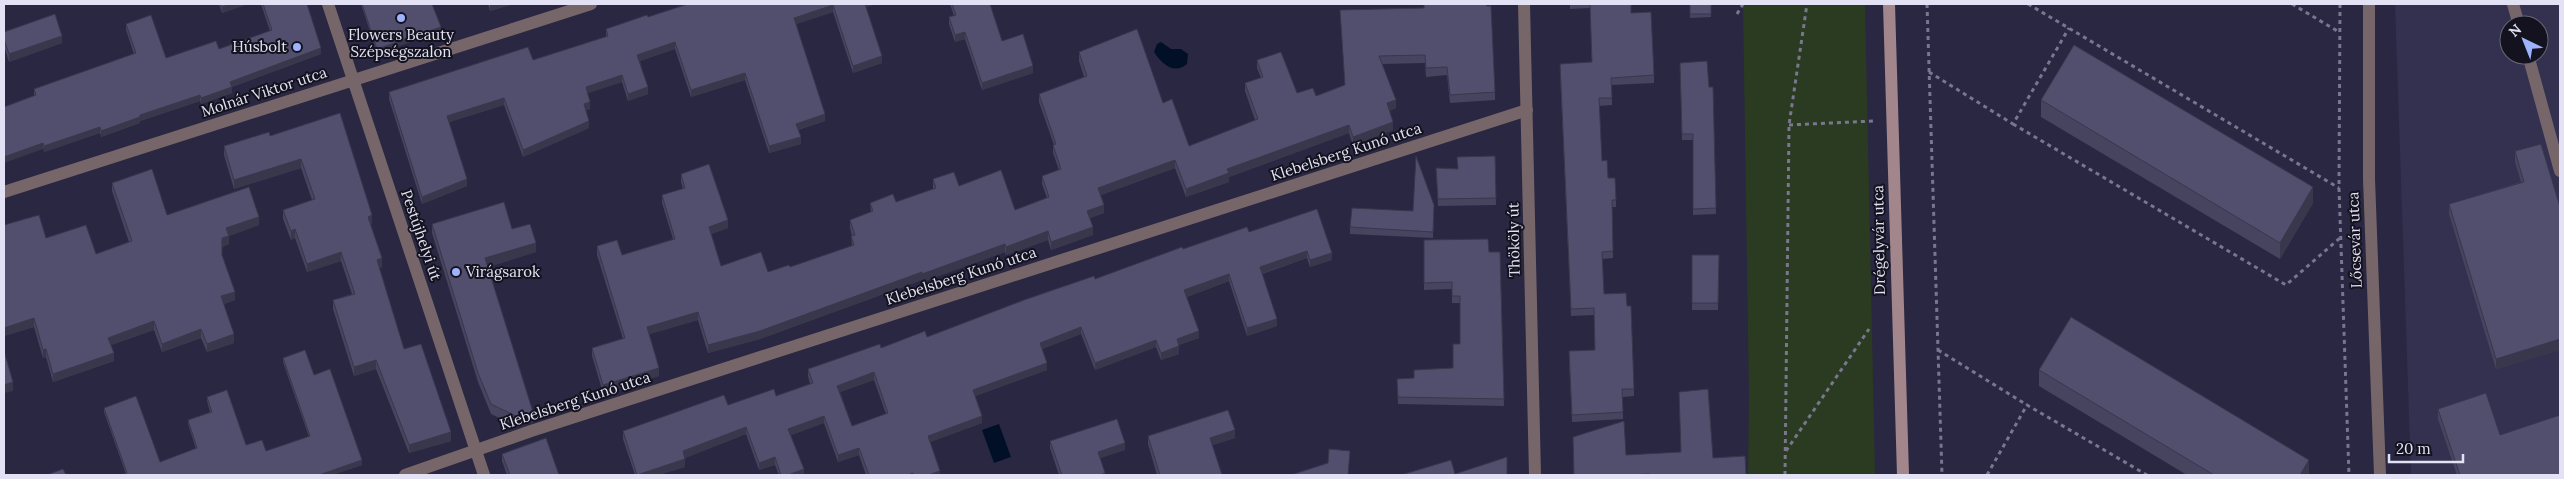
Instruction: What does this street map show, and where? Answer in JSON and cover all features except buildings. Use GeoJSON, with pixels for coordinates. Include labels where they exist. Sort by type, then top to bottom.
{"type":"FeatureCollection","features":[{"type":"Feature","properties":{"kind":"main road","name":"Drégelyvár utca"},"geometry":{"type":"LineString","coordinates":[[1889,4],[1903,474]]}},
{"type":"Feature","properties":{"kind":"street","name":"Pestújhelyi út"},"geometry":{"type":"LineString","coordinates":[[328,4],[484,475]]}},
{"type":"Feature","properties":{"kind":"street","name":"Molnár Viktor utca"},"geometry":{"type":"LineString","coordinates":[[4,192],[591,4]]}},
{"type":"Feature","properties":{"kind":"street","name":"Thököly út"},"geometry":{"type":"LineString","coordinates":[[1524,4],[1535,475]]}},
{"type":"Feature","properties":{"kind":"street","name":"Lőcsevár utca"},"geometry":{"type":"LineString","coordinates":[[2369,4],[2369,179],[2380,475]]}},
{"type":"Feature","properties":{"kind":"street"},"geometry":{"type":"LineString","coordinates":[[2531,65],[2560,170]]}},
{"type":"Feature","properties":{"kind":"street","name":"Klebelsberg Kunó utca"},"geometry":{"type":"LineString","coordinates":[[405,475],[476,452],[531,431],[1527,110]]}},
{"type":"Feature","properties":{"kind":"path"},"geometry":{"type":"LineString","coordinates":[[1737,14],[1743,4]]}},
{"type":"Feature","properties":{"kind":"path"},"geometry":{"type":"LineString","coordinates":[[1785,475],[1789,125],[1807,4]]}},
{"type":"Feature","properties":{"kind":"path"},"geometry":{"type":"LineString","coordinates":[[1927,4],[1942,475]]}},
{"type":"Feature","properties":{"kind":"path"},"geometry":{"type":"LineString","coordinates":[[2028,4],[2339,188]]}},
{"type":"Feature","properties":{"kind":"path"},"geometry":{"type":"LineString","coordinates":[[2292,4],[2340,32]]}},
{"type":"Feature","properties":{"kind":"path"},"geometry":{"type":"LineString","coordinates":[[2340,4],[2339,188],[2349,475]]}},
{"type":"Feature","properties":{"kind":"path"},"geometry":{"type":"LineString","coordinates":[[2012,124],[2069,28]]}},
{"type":"Feature","properties":{"kind":"path"},"geometry":{"type":"LineString","coordinates":[[1929,72],[2012,124],[2286,285],[2341,238]]}},
{"type":"Feature","properties":{"kind":"path"},"geometry":{"type":"LineString","coordinates":[[1789,125],[1874,121]]}},
{"type":"Feature","properties":{"kind":"path"},"geometry":{"type":"LineString","coordinates":[[1786,452],[1869,329]]}},
{"type":"Feature","properties":{"kind":"path"},"geometry":{"type":"LineString","coordinates":[[1938,350],[2027,405],[2147,475]]}},
{"type":"Feature","properties":{"kind":"path"},"geometry":{"type":"LineString","coordinates":[[1987,475],[2027,405]]}},
{"type":"Feature","properties":{"kind":"shaded area"},"geometry":{"type":"Polygon","coordinates":[[[2395,4],[2560,4],[2560,475],[2411,475],[2395,4]]]}},
{"type":"Feature","properties":{"kind":"green space"},"geometry":{"type":"Polygon","coordinates":[[[1743,4],[1865,4],[1875,475],[1748,475],[1749,398],[1743,4]]]}},
{"type":"Feature","properties":{"kind":"water"},"geometry":{"type":"Polygon","coordinates":[[[1161,42],[1171,49],[1181,49],[1188,54],[1187,64],[1182,67],[1173,68],[1165,64],[1154,52],[1157,44],[1161,42]]]}},
{"type":"Feature","properties":{"kind":"water"},"geometry":{"type":"Polygon","coordinates":[[[999,424],[1011,457],[994,463],[982,430],[999,424]]]}},
{"type":"Feature","properties":{"kind":"place","name":"Flowers Beauty Szépségszalon"},"geometry":{"type":"Point","coordinates":[401,18]}},
{"type":"Feature","properties":{"kind":"place","name":"Húsbolt"},"geometry":{"type":"Point","coordinates":[297,47]}},
{"type":"Feature","properties":{"kind":"place","name":"Virágsarok"},"geometry":{"type":"Point","coordinates":[456,272]}}]}
